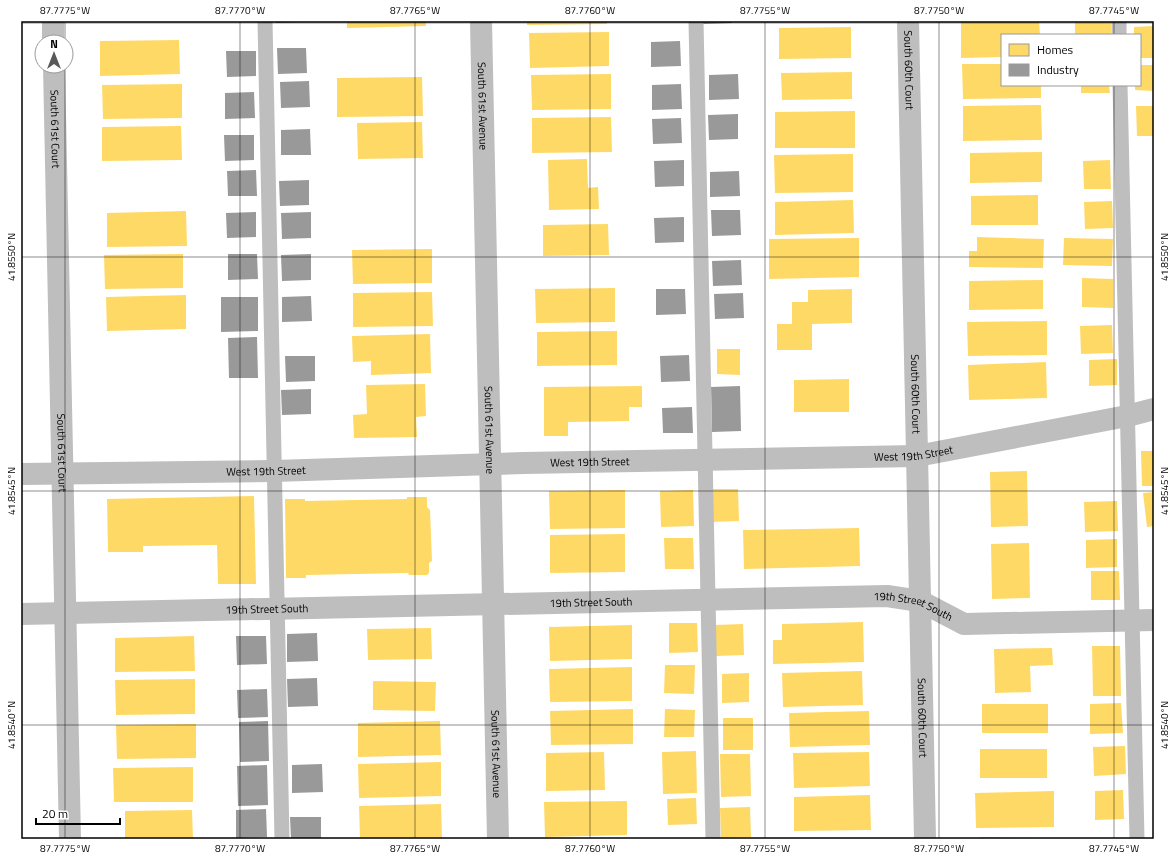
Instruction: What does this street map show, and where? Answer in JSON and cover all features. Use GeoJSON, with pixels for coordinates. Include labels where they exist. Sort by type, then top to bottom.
{"type":"FeatureCollection","features":[{"type":"Feature","properties":{"kind":"street"},"geometry":{"type":"LineString","coordinates":[[53,21],[53,34]]}},
{"type":"Feature","properties":{"kind":"street","name":"South 61st Avenue"},"geometry":{"type":"LineString","coordinates":[[481,21],[498,839]]}},
{"type":"Feature","properties":{"kind":"street","name":"South 60th Court"},"geometry":{"type":"LineString","coordinates":[[908,21],[925,839]]}},
{"type":"Feature","properties":{"kind":"street","name":"South 61st Court"},"geometry":{"type":"LineString","coordinates":[[54,74],[70,839]]}},
{"type":"Feature","properties":{"kind":"street","name":"West 19th Street"},"geometry":{"type":"LineString","coordinates":[[21,474],[274,471],[490,464],[917,456],[1127,416],[1154,409]]}},
{"type":"Feature","properties":{"kind":"street","name":"19th Street South"},"geometry":{"type":"LineString","coordinates":[[21,614],[887,596],[920,601],[964,624],[1154,620]]}},
{"type":"Feature","properties":{"kind":"lane"},"geometry":{"type":"LineString","coordinates":[[265,21],[282,839]]}},
{"type":"Feature","properties":{"kind":"lane"},"geometry":{"type":"LineString","coordinates":[[696,21],[713,839]]}},
{"type":"Feature","properties":{"kind":"lane"},"geometry":{"type":"LineString","coordinates":[[1119,21],[1119,34]]}},
{"type":"Feature","properties":{"kind":"lane"},"geometry":{"type":"LineString","coordinates":[[1120,86],[1137,839]]}},
{"type":"Feature","properties":{"kind":"building: Homes"},"geometry":{"type":"Polygon","coordinates":[[[347,21],[426,21],[426,26],[347,28],[347,21]]]}},
{"type":"Feature","properties":{"kind":"building: Homes"},"geometry":{"type":"Polygon","coordinates":[[[527,21],[607,21],[607,24],[527,25],[527,21]]]}},
{"type":"Feature","properties":{"kind":"building: Homes"},"geometry":{"type":"Polygon","coordinates":[[[1039,21],[1040,34],[1001,34],[1001,57],[961,58],[961,22],[1039,21]]]}},
{"type":"Feature","properties":{"kind":"building: Homes"},"geometry":{"type":"Polygon","coordinates":[[[1075,21],[1111,22],[1111,34],[1075,34],[1075,21]]]}},
{"type":"Feature","properties":{"kind":"building: Homes"},"geometry":{"type":"Polygon","coordinates":[[[1154,26],[1154,58],[1141,58],[1141,34],[1134,34],[1134,27],[1154,26]]]}},
{"type":"Feature","properties":{"kind":"building: Homes"},"geometry":{"type":"Polygon","coordinates":[[[851,27],[851,58],[779,59],[779,28],[851,27]]]}},
{"type":"Feature","properties":{"kind":"building: Homes"},"geometry":{"type":"Polygon","coordinates":[[[609,32],[609,66],[530,68],[529,33],[609,32]]]}},
{"type":"Feature","properties":{"kind":"building: Homes"},"geometry":{"type":"Polygon","coordinates":[[[179,40],[180,74],[100,76],[100,41],[179,40]]]}},
{"type":"Feature","properties":{"kind":"building: Homes"},"geometry":{"type":"Polygon","coordinates":[[[962,64],[1001,64],[1001,86],[1041,86],[1041,98],[963,99],[962,64]]]}},
{"type":"Feature","properties":{"kind":"building: Homes"},"geometry":{"type":"Polygon","coordinates":[[[1141,65],[1154,65],[1154,91],[1135,90],[1135,86],[1141,86],[1141,65]]]}},
{"type":"Feature","properties":{"kind":"building: Homes"},"geometry":{"type":"Polygon","coordinates":[[[852,72],[852,99],[782,100],[781,73],[852,72]]]}},
{"type":"Feature","properties":{"kind":"building: Homes"},"geometry":{"type":"Polygon","coordinates":[[[611,74],[611,109],[532,110],[531,75],[611,74]]]}},
{"type":"Feature","properties":{"kind":"building: Homes"},"geometry":{"type":"Polygon","coordinates":[[[422,77],[423,116],[337,117],[337,78],[422,77]]]}},
{"type":"Feature","properties":{"kind":"building: Homes"},"geometry":{"type":"Polygon","coordinates":[[[182,84],[182,118],[103,119],[102,85],[182,84]]]}},
{"type":"Feature","properties":{"kind":"building: Homes"},"geometry":{"type":"Polygon","coordinates":[[[1081,86],[1109,86],[1110,93],[1081,93],[1081,86]]]}},
{"type":"Feature","properties":{"kind":"building: Homes"},"geometry":{"type":"Polygon","coordinates":[[[1041,105],[1042,140],[963,141],[963,106],[1041,105]]]}},
{"type":"Feature","properties":{"kind":"building: Homes"},"geometry":{"type":"Polygon","coordinates":[[[1136,106],[1154,106],[1154,136],[1137,136],[1136,106]]]}},
{"type":"Feature","properties":{"kind":"building: Homes"},"geometry":{"type":"Polygon","coordinates":[[[855,111],[855,148],[775,148],[775,112],[855,111]]]}},
{"type":"Feature","properties":{"kind":"building: Homes"},"geometry":{"type":"Polygon","coordinates":[[[611,117],[612,152],[532,153],[532,118],[611,117]]]}},
{"type":"Feature","properties":{"kind":"building: Homes"},"geometry":{"type":"Polygon","coordinates":[[[422,122],[423,158],[358,159],[357,123],[422,122]]]}},
{"type":"Feature","properties":{"kind":"building: Homes"},"geometry":{"type":"Polygon","coordinates":[[[181,126],[182,160],[102,161],[102,127],[181,126]]]}},
{"type":"Feature","properties":{"kind":"building: Homes"},"geometry":{"type":"Polygon","coordinates":[[[1042,152],[1042,182],[970,183],[970,153],[1042,152]]]}},
{"type":"Feature","properties":{"kind":"building: Homes"},"geometry":{"type":"Polygon","coordinates":[[[853,154],[853,192],[775,193],[774,155],[853,154]]]}},
{"type":"Feature","properties":{"kind":"building: Homes"},"geometry":{"type":"Polygon","coordinates":[[[587,159],[588,188],[598,187],[599,209],[549,210],[548,160],[587,159]]]}},
{"type":"Feature","properties":{"kind":"building: Homes"},"geometry":{"type":"Polygon","coordinates":[[[1110,160],[1111,189],[1084,189],[1083,161],[1110,160]]]}},
{"type":"Feature","properties":{"kind":"building: Homes"},"geometry":{"type":"Polygon","coordinates":[[[1038,195],[1038,225],[971,225],[971,196],[1038,195]]]}},
{"type":"Feature","properties":{"kind":"building: Homes"},"geometry":{"type":"Polygon","coordinates":[[[853,200],[854,233],[775,235],[775,202],[853,200]]]}},
{"type":"Feature","properties":{"kind":"building: Homes"},"geometry":{"type":"Polygon","coordinates":[[[1112,201],[1113,228],[1085,229],[1084,202],[1112,201]]]}},
{"type":"Feature","properties":{"kind":"building: Homes"},"geometry":{"type":"Polygon","coordinates":[[[186,211],[187,246],[107,247],[107,213],[186,211]]]}},
{"type":"Feature","properties":{"kind":"building: Homes"},"geometry":{"type":"Polygon","coordinates":[[[608,224],[609,255],[543,256],[543,225],[608,224]]]}},
{"type":"Feature","properties":{"kind":"building: Homes"},"geometry":{"type":"Polygon","coordinates":[[[977,237],[1044,239],[1043,268],[969,267],[969,251],[977,251],[977,237]]]}},
{"type":"Feature","properties":{"kind":"building: Homes"},"geometry":{"type":"Polygon","coordinates":[[[859,238],[859,277],[769,279],[769,239],[859,238]]]}},
{"type":"Feature","properties":{"kind":"building: Homes"},"geometry":{"type":"Polygon","coordinates":[[[1064,238],[1113,239],[1112,266],[1063,265],[1064,238]]]}},
{"type":"Feature","properties":{"kind":"building: Homes"},"geometry":{"type":"Polygon","coordinates":[[[432,249],[432,283],[353,284],[352,250],[432,249]]]}},
{"type":"Feature","properties":{"kind":"building: Homes"},"geometry":{"type":"Polygon","coordinates":[[[183,254],[183,288],[105,289],[104,255],[183,254]]]}},
{"type":"Feature","properties":{"kind":"building: Homes"},"geometry":{"type":"Polygon","coordinates":[[[1082,278],[1113,279],[1113,308],[1082,307],[1082,278]]]}},
{"type":"Feature","properties":{"kind":"building: Homes"},"geometry":{"type":"Polygon","coordinates":[[[1043,280],[1043,309],[969,310],[969,281],[1043,280]]]}},
{"type":"Feature","properties":{"kind":"building: Homes"},"geometry":{"type":"Polygon","coordinates":[[[615,288],[615,322],[536,323],[535,289],[615,288]]]}},
{"type":"Feature","properties":{"kind":"building: Homes"},"geometry":{"type":"Polygon","coordinates":[[[852,289],[852,323],[812,324],[812,350],[777,350],[777,324],[792,324],[792,302],[808,302],[808,290],[852,289]]]}},
{"type":"Feature","properties":{"kind":"building: Homes"},"geometry":{"type":"Polygon","coordinates":[[[432,292],[433,326],[353,327],[353,293],[432,292]]]}},
{"type":"Feature","properties":{"kind":"building: Homes"},"geometry":{"type":"Polygon","coordinates":[[[186,295],[186,329],[107,331],[106,297],[186,295]]]}},
{"type":"Feature","properties":{"kind":"building: Homes"},"geometry":{"type":"Polygon","coordinates":[[[1047,321],[1047,355],[968,356],[967,322],[1047,321]]]}},
{"type":"Feature","properties":{"kind":"building: Homes"},"geometry":{"type":"Polygon","coordinates":[[[1112,325],[1113,353],[1081,354],[1080,326],[1112,325]]]}},
{"type":"Feature","properties":{"kind":"building: Homes"},"geometry":{"type":"Polygon","coordinates":[[[617,331],[617,365],[537,366],[537,332],[617,331]]]}},
{"type":"Feature","properties":{"kind":"building: Homes"},"geometry":{"type":"Polygon","coordinates":[[[430,334],[431,373],[371,375],[371,361],[353,362],[352,336],[430,334]]]}},
{"type":"Feature","properties":{"kind":"building: Homes"},"geometry":{"type":"Polygon","coordinates":[[[717,349],[740,349],[740,375],[717,374],[717,349]]]}},
{"type":"Feature","properties":{"kind":"building: Homes"},"geometry":{"type":"Polygon","coordinates":[[[1117,359],[1117,385],[1089,386],[1089,360],[1117,359]]]}},
{"type":"Feature","properties":{"kind":"building: Homes"},"geometry":{"type":"Polygon","coordinates":[[[1046,362],[1047,398],[969,400],[968,365],[1046,362]]]}},
{"type":"Feature","properties":{"kind":"building: Homes"},"geometry":{"type":"Polygon","coordinates":[[[849,379],[849,412],[794,412],[794,380],[849,379]]]}},
{"type":"Feature","properties":{"kind":"building: Homes"},"geometry":{"type":"Polygon","coordinates":[[[425,384],[426,416],[416,417],[417,437],[354,438],[353,415],[367,414],[366,385],[425,384]]]}},
{"type":"Feature","properties":{"kind":"building: Homes"},"geometry":{"type":"Polygon","coordinates":[[[642,386],[642,407],[629,407],[629,421],[568,422],[568,436],[544,436],[544,387],[642,386]]]}},
{"type":"Feature","properties":{"kind":"building: Homes"},"geometry":{"type":"Polygon","coordinates":[[[1141,451],[1154,451],[1154,486],[1142,486],[1141,451]]]}},
{"type":"Feature","properties":{"kind":"building: Homes"},"geometry":{"type":"Polygon","coordinates":[[[1027,471],[1028,526],[991,527],[990,472],[1027,471]]]}},
{"type":"Feature","properties":{"kind":"building: Homes"},"geometry":{"type":"Polygon","coordinates":[[[711,489],[738,489],[739,521],[712,522],[711,489]]]}},
{"type":"Feature","properties":{"kind":"building: Homes"},"geometry":{"type":"Polygon","coordinates":[[[625,490],[625,528],[550,529],[549,491],[625,490]]]}},
{"type":"Feature","properties":{"kind":"building: Homes"},"geometry":{"type":"Polygon","coordinates":[[[693,490],[694,526],[661,527],[660,491],[693,490]]]}},
{"type":"Feature","properties":{"kind":"building: Homes"},"geometry":{"type":"Polygon","coordinates":[[[1154,492],[1154,526],[1147,527],[1143,493],[1154,492]]]}},
{"type":"Feature","properties":{"kind":"building: Homes"},"geometry":{"type":"Polygon","coordinates":[[[254,496],[256,584],[218,584],[217,545],[143,546],[143,552],[108,552],[107,499],[254,496]]]}},
{"type":"Feature","properties":{"kind":"building: Homes"},"geometry":{"type":"Polygon","coordinates":[[[407,497],[427,497],[427,507],[430,510],[432,561],[429,563],[429,573],[427,575],[409,575],[408,573],[306,575],[306,578],[286,578],[285,499],[305,499],[305,501],[407,499],[407,497]]]}},
{"type":"Feature","properties":{"kind":"building: Homes"},"geometry":{"type":"Polygon","coordinates":[[[1117,501],[1118,531],[1085,532],[1084,502],[1117,501]]]}},
{"type":"Feature","properties":{"kind":"building: Homes"},"geometry":{"type":"Polygon","coordinates":[[[859,528],[860,566],[744,569],[743,530],[859,528]]]}},
{"type":"Feature","properties":{"kind":"building: Homes"},"geometry":{"type":"Polygon","coordinates":[[[625,534],[625,572],[550,573],[550,535],[625,534]]]}},
{"type":"Feature","properties":{"kind":"building: Homes"},"geometry":{"type":"Polygon","coordinates":[[[664,538],[693,538],[694,569],[665,569],[664,538]]]}},
{"type":"Feature","properties":{"kind":"building: Homes"},"geometry":{"type":"Polygon","coordinates":[[[1117,539],[1117,567],[1086,568],[1086,540],[1117,539]]]}},
{"type":"Feature","properties":{"kind":"building: Homes"},"geometry":{"type":"Polygon","coordinates":[[[1029,543],[1030,598],[992,599],[991,544],[1029,543]]]}},
{"type":"Feature","properties":{"kind":"building: Homes"},"geometry":{"type":"Polygon","coordinates":[[[1091,571],[1119,571],[1120,600],[1091,600],[1091,571]]]}},
{"type":"Feature","properties":{"kind":"building: Homes"},"geometry":{"type":"Polygon","coordinates":[[[863,622],[864,662],[773,664],[773,640],[782,640],[782,624],[863,622]]]}},
{"type":"Feature","properties":{"kind":"building: Homes"},"geometry":{"type":"Polygon","coordinates":[[[669,623],[697,623],[698,652],[669,653],[669,623]]]}},
{"type":"Feature","properties":{"kind":"building: Homes"},"geometry":{"type":"Polygon","coordinates":[[[743,624],[744,655],[716,656],[715,625],[743,624]]]}},
{"type":"Feature","properties":{"kind":"building: Homes"},"geometry":{"type":"Polygon","coordinates":[[[632,625],[632,659],[550,661],[549,627],[632,625]]]}},
{"type":"Feature","properties":{"kind":"building: Homes"},"geometry":{"type":"Polygon","coordinates":[[[431,628],[432,659],[368,660],[367,629],[431,628]]]}},
{"type":"Feature","properties":{"kind":"building: Homes"},"geometry":{"type":"Polygon","coordinates":[[[194,636],[195,671],[115,672],[115,638],[194,636]]]}},
{"type":"Feature","properties":{"kind":"building: Homes"},"geometry":{"type":"Polygon","coordinates":[[[1092,646],[1120,646],[1121,696],[1093,696],[1092,646]]]}},
{"type":"Feature","properties":{"kind":"building: Homes"},"geometry":{"type":"Polygon","coordinates":[[[1052,648],[1053,665],[1030,666],[1031,692],[995,693],[994,649],[1052,648]]]}},
{"type":"Feature","properties":{"kind":"building: Homes"},"geometry":{"type":"Polygon","coordinates":[[[665,665],[695,665],[694,694],[664,693],[665,665]]]}},
{"type":"Feature","properties":{"kind":"building: Homes"},"geometry":{"type":"Polygon","coordinates":[[[632,667],[632,701],[550,702],[549,669],[632,667]]]}},
{"type":"Feature","properties":{"kind":"building: Homes"},"geometry":{"type":"Polygon","coordinates":[[[862,671],[863,705],[783,707],[782,673],[862,671]]]}},
{"type":"Feature","properties":{"kind":"building: Homes"},"geometry":{"type":"Polygon","coordinates":[[[749,673],[749,702],[722,703],[722,674],[749,673]]]}},
{"type":"Feature","properties":{"kind":"building: Homes"},"geometry":{"type":"Polygon","coordinates":[[[195,679],[195,714],[116,715],[115,680],[195,679]]]}},
{"type":"Feature","properties":{"kind":"building: Homes"},"geometry":{"type":"Polygon","coordinates":[[[373,681],[436,682],[435,711],[373,710],[373,681]]]}},
{"type":"Feature","properties":{"kind":"building: Homes"},"geometry":{"type":"Polygon","coordinates":[[[1121,703],[1123,733],[1090,734],[1090,704],[1121,703]]]}},
{"type":"Feature","properties":{"kind":"building: Homes"},"geometry":{"type":"Polygon","coordinates":[[[982,704],[1048,704],[1048,733],[982,733],[982,704]]]}},
{"type":"Feature","properties":{"kind":"building: Homes"},"geometry":{"type":"Polygon","coordinates":[[[633,709],[633,744],[551,745],[550,711],[633,709]]]}},
{"type":"Feature","properties":{"kind":"building: Homes"},"geometry":{"type":"Polygon","coordinates":[[[665,709],[695,710],[694,737],[664,737],[665,709]]]}},
{"type":"Feature","properties":{"kind":"building: Homes"},"geometry":{"type":"Polygon","coordinates":[[[869,711],[870,745],[790,747],[789,713],[869,711]]]}},
{"type":"Feature","properties":{"kind":"building: Homes"},"geometry":{"type":"Polygon","coordinates":[[[723,718],[753,718],[753,750],[723,750],[723,718]]]}},
{"type":"Feature","properties":{"kind":"building: Homes"},"geometry":{"type":"Polygon","coordinates":[[[440,721],[441,755],[358,757],[358,723],[440,721]]]}},
{"type":"Feature","properties":{"kind":"building: Homes"},"geometry":{"type":"Polygon","coordinates":[[[196,724],[196,758],[117,759],[116,725],[196,724]]]}},
{"type":"Feature","properties":{"kind":"building: Homes"},"geometry":{"type":"Polygon","coordinates":[[[1125,746],[1126,774],[1094,776],[1093,747],[1125,746]]]}},
{"type":"Feature","properties":{"kind":"building: Homes"},"geometry":{"type":"Polygon","coordinates":[[[980,749],[1047,749],[1047,778],[980,778],[980,749]]]}},
{"type":"Feature","properties":{"kind":"building: Homes"},"geometry":{"type":"Polygon","coordinates":[[[696,751],[697,793],[663,794],[662,752],[696,751]]]}},
{"type":"Feature","properties":{"kind":"building: Homes"},"geometry":{"type":"Polygon","coordinates":[[[604,752],[605,790],[546,791],[546,753],[604,752]]]}},
{"type":"Feature","properties":{"kind":"building: Homes"},"geometry":{"type":"Polygon","coordinates":[[[869,752],[870,786],[794,788],[793,753],[869,752]]]}},
{"type":"Feature","properties":{"kind":"building: Homes"},"geometry":{"type":"Polygon","coordinates":[[[720,754],[750,754],[751,796],[721,797],[720,754]]]}},
{"type":"Feature","properties":{"kind":"building: Homes"},"geometry":{"type":"Polygon","coordinates":[[[441,762],[441,796],[359,798],[358,764],[441,762]]]}},
{"type":"Feature","properties":{"kind":"building: Homes"},"geometry":{"type":"Polygon","coordinates":[[[193,767],[193,802],[114,802],[113,768],[193,767]]]}},
{"type":"Feature","properties":{"kind":"building: Homes"},"geometry":{"type":"Polygon","coordinates":[[[1123,790],[1124,819],[1095,820],[1095,791],[1123,790]]]}},
{"type":"Feature","properties":{"kind":"building: Homes"},"geometry":{"type":"Polygon","coordinates":[[[1054,791],[1054,827],[976,828],[975,793],[1054,791]]]}},
{"type":"Feature","properties":{"kind":"building: Homes"},"geometry":{"type":"Polygon","coordinates":[[[870,795],[871,830],[794,831],[794,797],[870,795]]]}},
{"type":"Feature","properties":{"kind":"building: Homes"},"geometry":{"type":"Polygon","coordinates":[[[696,798],[697,824],[668,825],[667,799],[696,798]]]}},
{"type":"Feature","properties":{"kind":"building: Homes"},"geometry":{"type":"Polygon","coordinates":[[[627,801],[627,835],[545,837],[544,802],[627,801]]]}},
{"type":"Feature","properties":{"kind":"building: Homes"},"geometry":{"type":"Polygon","coordinates":[[[441,804],[442,838],[360,839],[359,806],[441,804]]]}},
{"type":"Feature","properties":{"kind":"building: Homes"},"geometry":{"type":"Polygon","coordinates":[[[750,807],[751,837],[721,838],[720,808],[750,807]]]}},
{"type":"Feature","properties":{"kind":"building: Homes"},"geometry":{"type":"Polygon","coordinates":[[[192,810],[193,839],[125,839],[125,811],[192,810]]]}},
{"type":"Feature","properties":{"kind":"building: Homes"},"geometry":{"type":"Polygon","coordinates":[[[980,837],[1033,838],[1033,839],[980,839],[980,837]]]}},
{"type":"Feature","properties":{"kind":"building: Industry"},"geometry":{"type":"Polygon","coordinates":[[[276,21],[299,21],[299,22],[276,23],[276,21]]]}},
{"type":"Feature","properties":{"kind":"building: Industry"},"geometry":{"type":"Polygon","coordinates":[[[703,21],[732,21],[732,23],[703,24],[703,21]]]}},
{"type":"Feature","properties":{"kind":"building: Industry"},"geometry":{"type":"Polygon","coordinates":[[[680,41],[681,66],[651,67],[651,42],[680,41]]]}},
{"type":"Feature","properties":{"kind":"building: Industry"},"geometry":{"type":"Polygon","coordinates":[[[277,48],[306,48],[307,73],[278,74],[277,48]]]}},
{"type":"Feature","properties":{"kind":"building: Industry"},"geometry":{"type":"Polygon","coordinates":[[[226,51],[256,51],[256,76],[227,77],[226,51]]]}},
{"type":"Feature","properties":{"kind":"building: Industry"},"geometry":{"type":"Polygon","coordinates":[[[738,74],[739,99],[709,100],[709,75],[738,74]]]}},
{"type":"Feature","properties":{"kind":"building: Industry"},"geometry":{"type":"Polygon","coordinates":[[[309,81],[310,107],[281,108],[280,82],[309,81]]]}},
{"type":"Feature","properties":{"kind":"building: Industry"},"geometry":{"type":"Polygon","coordinates":[[[681,84],[682,109],[652,110],[652,85],[681,84]]]}},
{"type":"Feature","properties":{"kind":"building: Industry"},"geometry":{"type":"Polygon","coordinates":[[[254,92],[255,118],[225,119],[225,93],[254,92]]]}},
{"type":"Feature","properties":{"kind":"building: Industry"},"geometry":{"type":"Polygon","coordinates":[[[738,114],[738,139],[709,140],[708,115],[738,114]]]}},
{"type":"Feature","properties":{"kind":"building: Industry"},"geometry":{"type":"Polygon","coordinates":[[[681,118],[682,143],[653,144],[652,119],[681,118]]]}},
{"type":"Feature","properties":{"kind":"building: Industry"},"geometry":{"type":"Polygon","coordinates":[[[310,129],[311,155],[281,155],[281,130],[310,129]]]}},
{"type":"Feature","properties":{"kind":"building: Industry"},"geometry":{"type":"Polygon","coordinates":[[[224,135],[254,135],[254,160],[225,161],[224,135]]]}},
{"type":"Feature","properties":{"kind":"building: Industry"},"geometry":{"type":"Polygon","coordinates":[[[684,160],[684,186],[655,187],[654,161],[684,160]]]}},
{"type":"Feature","properties":{"kind":"building: Industry"},"geometry":{"type":"Polygon","coordinates":[[[256,170],[257,196],[228,196],[227,171],[256,170]]]}},
{"type":"Feature","properties":{"kind":"building: Industry"},"geometry":{"type":"Polygon","coordinates":[[[739,171],[740,196],[710,197],[710,172],[739,171]]]}},
{"type":"Feature","properties":{"kind":"building: Industry"},"geometry":{"type":"Polygon","coordinates":[[[309,180],[309,205],[280,206],[279,181],[309,180]]]}},
{"type":"Feature","properties":{"kind":"building: Industry"},"geometry":{"type":"Polygon","coordinates":[[[711,210],[740,210],[741,235],[712,236],[711,210]]]}},
{"type":"Feature","properties":{"kind":"building: Industry"},"geometry":{"type":"Polygon","coordinates":[[[256,212],[256,237],[227,238],[226,213],[256,212]]]}},
{"type":"Feature","properties":{"kind":"building: Industry"},"geometry":{"type":"Polygon","coordinates":[[[311,212],[311,238],[282,239],[281,213],[311,212]]]}},
{"type":"Feature","properties":{"kind":"building: Industry"},"geometry":{"type":"Polygon","coordinates":[[[684,217],[684,242],[655,243],[654,218],[684,217]]]}},
{"type":"Feature","properties":{"kind":"building: Industry"},"geometry":{"type":"Polygon","coordinates":[[[228,254],[257,254],[258,279],[228,280],[228,254]]]}},
{"type":"Feature","properties":{"kind":"building: Industry"},"geometry":{"type":"Polygon","coordinates":[[[311,254],[311,280],[282,281],[281,255],[311,254]]]}},
{"type":"Feature","properties":{"kind":"building: Industry"},"geometry":{"type":"Polygon","coordinates":[[[741,260],[742,285],[713,286],[712,261],[741,260]]]}},
{"type":"Feature","properties":{"kind":"building: Industry"},"geometry":{"type":"Polygon","coordinates":[[[656,289],[685,289],[686,314],[656,315],[656,289]]]}},
{"type":"Feature","properties":{"kind":"building: Industry"},"geometry":{"type":"Polygon","coordinates":[[[743,293],[744,318],[715,319],[714,294],[743,293]]]}},
{"type":"Feature","properties":{"kind":"building: Industry"},"geometry":{"type":"Polygon","coordinates":[[[311,296],[312,321],[282,322],[282,297],[311,296]]]}},
{"type":"Feature","properties":{"kind":"building: Industry"},"geometry":{"type":"Polygon","coordinates":[[[221,297],[258,297],[258,331],[221,332],[221,297]]]}},
{"type":"Feature","properties":{"kind":"building: Industry"},"geometry":{"type":"Polygon","coordinates":[[[257,337],[258,378],[229,378],[228,338],[257,337]]]}},
{"type":"Feature","properties":{"kind":"building: Industry"},"geometry":{"type":"Polygon","coordinates":[[[689,355],[690,381],[661,382],[660,356],[689,355]]]}},
{"type":"Feature","properties":{"kind":"building: Industry"},"geometry":{"type":"Polygon","coordinates":[[[285,356],[315,356],[315,381],[286,382],[285,356]]]}},
{"type":"Feature","properties":{"kind":"building: Industry"},"geometry":{"type":"Polygon","coordinates":[[[740,386],[741,431],[712,432],[711,387],[740,386]]]}},
{"type":"Feature","properties":{"kind":"building: Industry"},"geometry":{"type":"Polygon","coordinates":[[[311,389],[311,414],[282,415],[281,390],[311,389]]]}},
{"type":"Feature","properties":{"kind":"building: Industry"},"geometry":{"type":"Polygon","coordinates":[[[692,407],[693,433],[663,433],[662,408],[692,407]]]}},
{"type":"Feature","properties":{"kind":"building: Industry"},"geometry":{"type":"Polygon","coordinates":[[[317,633],[318,661],[287,662],[287,634],[317,633]]]}},
{"type":"Feature","properties":{"kind":"building: Industry"},"geometry":{"type":"Polygon","coordinates":[[[236,636],[266,636],[267,664],[237,665],[236,636]]]}},
{"type":"Feature","properties":{"kind":"building: Industry"},"geometry":{"type":"Polygon","coordinates":[[[317,678],[318,706],[288,707],[287,679],[317,678]]]}},
{"type":"Feature","properties":{"kind":"building: Industry"},"geometry":{"type":"Polygon","coordinates":[[[267,689],[268,717],[238,718],[237,690],[267,689]]]}},
{"type":"Feature","properties":{"kind":"building: Industry"},"geometry":{"type":"Polygon","coordinates":[[[268,721],[269,761],[240,762],[239,722],[268,721]]]}},
{"type":"Feature","properties":{"kind":"building: Industry"},"geometry":{"type":"Polygon","coordinates":[[[322,764],[323,792],[292,793],[292,765],[322,764]]]}},
{"type":"Feature","properties":{"kind":"building: Industry"},"geometry":{"type":"Polygon","coordinates":[[[267,765],[268,805],[238,806],[237,766],[267,765]]]}},
{"type":"Feature","properties":{"kind":"building: Industry"},"geometry":{"type":"Polygon","coordinates":[[[266,809],[267,837],[236,838],[236,810],[266,809]]]}},
{"type":"Feature","properties":{"kind":"building: Industry"},"geometry":{"type":"Polygon","coordinates":[[[290,817],[321,817],[321,839],[291,839],[290,817]]]}}]}
